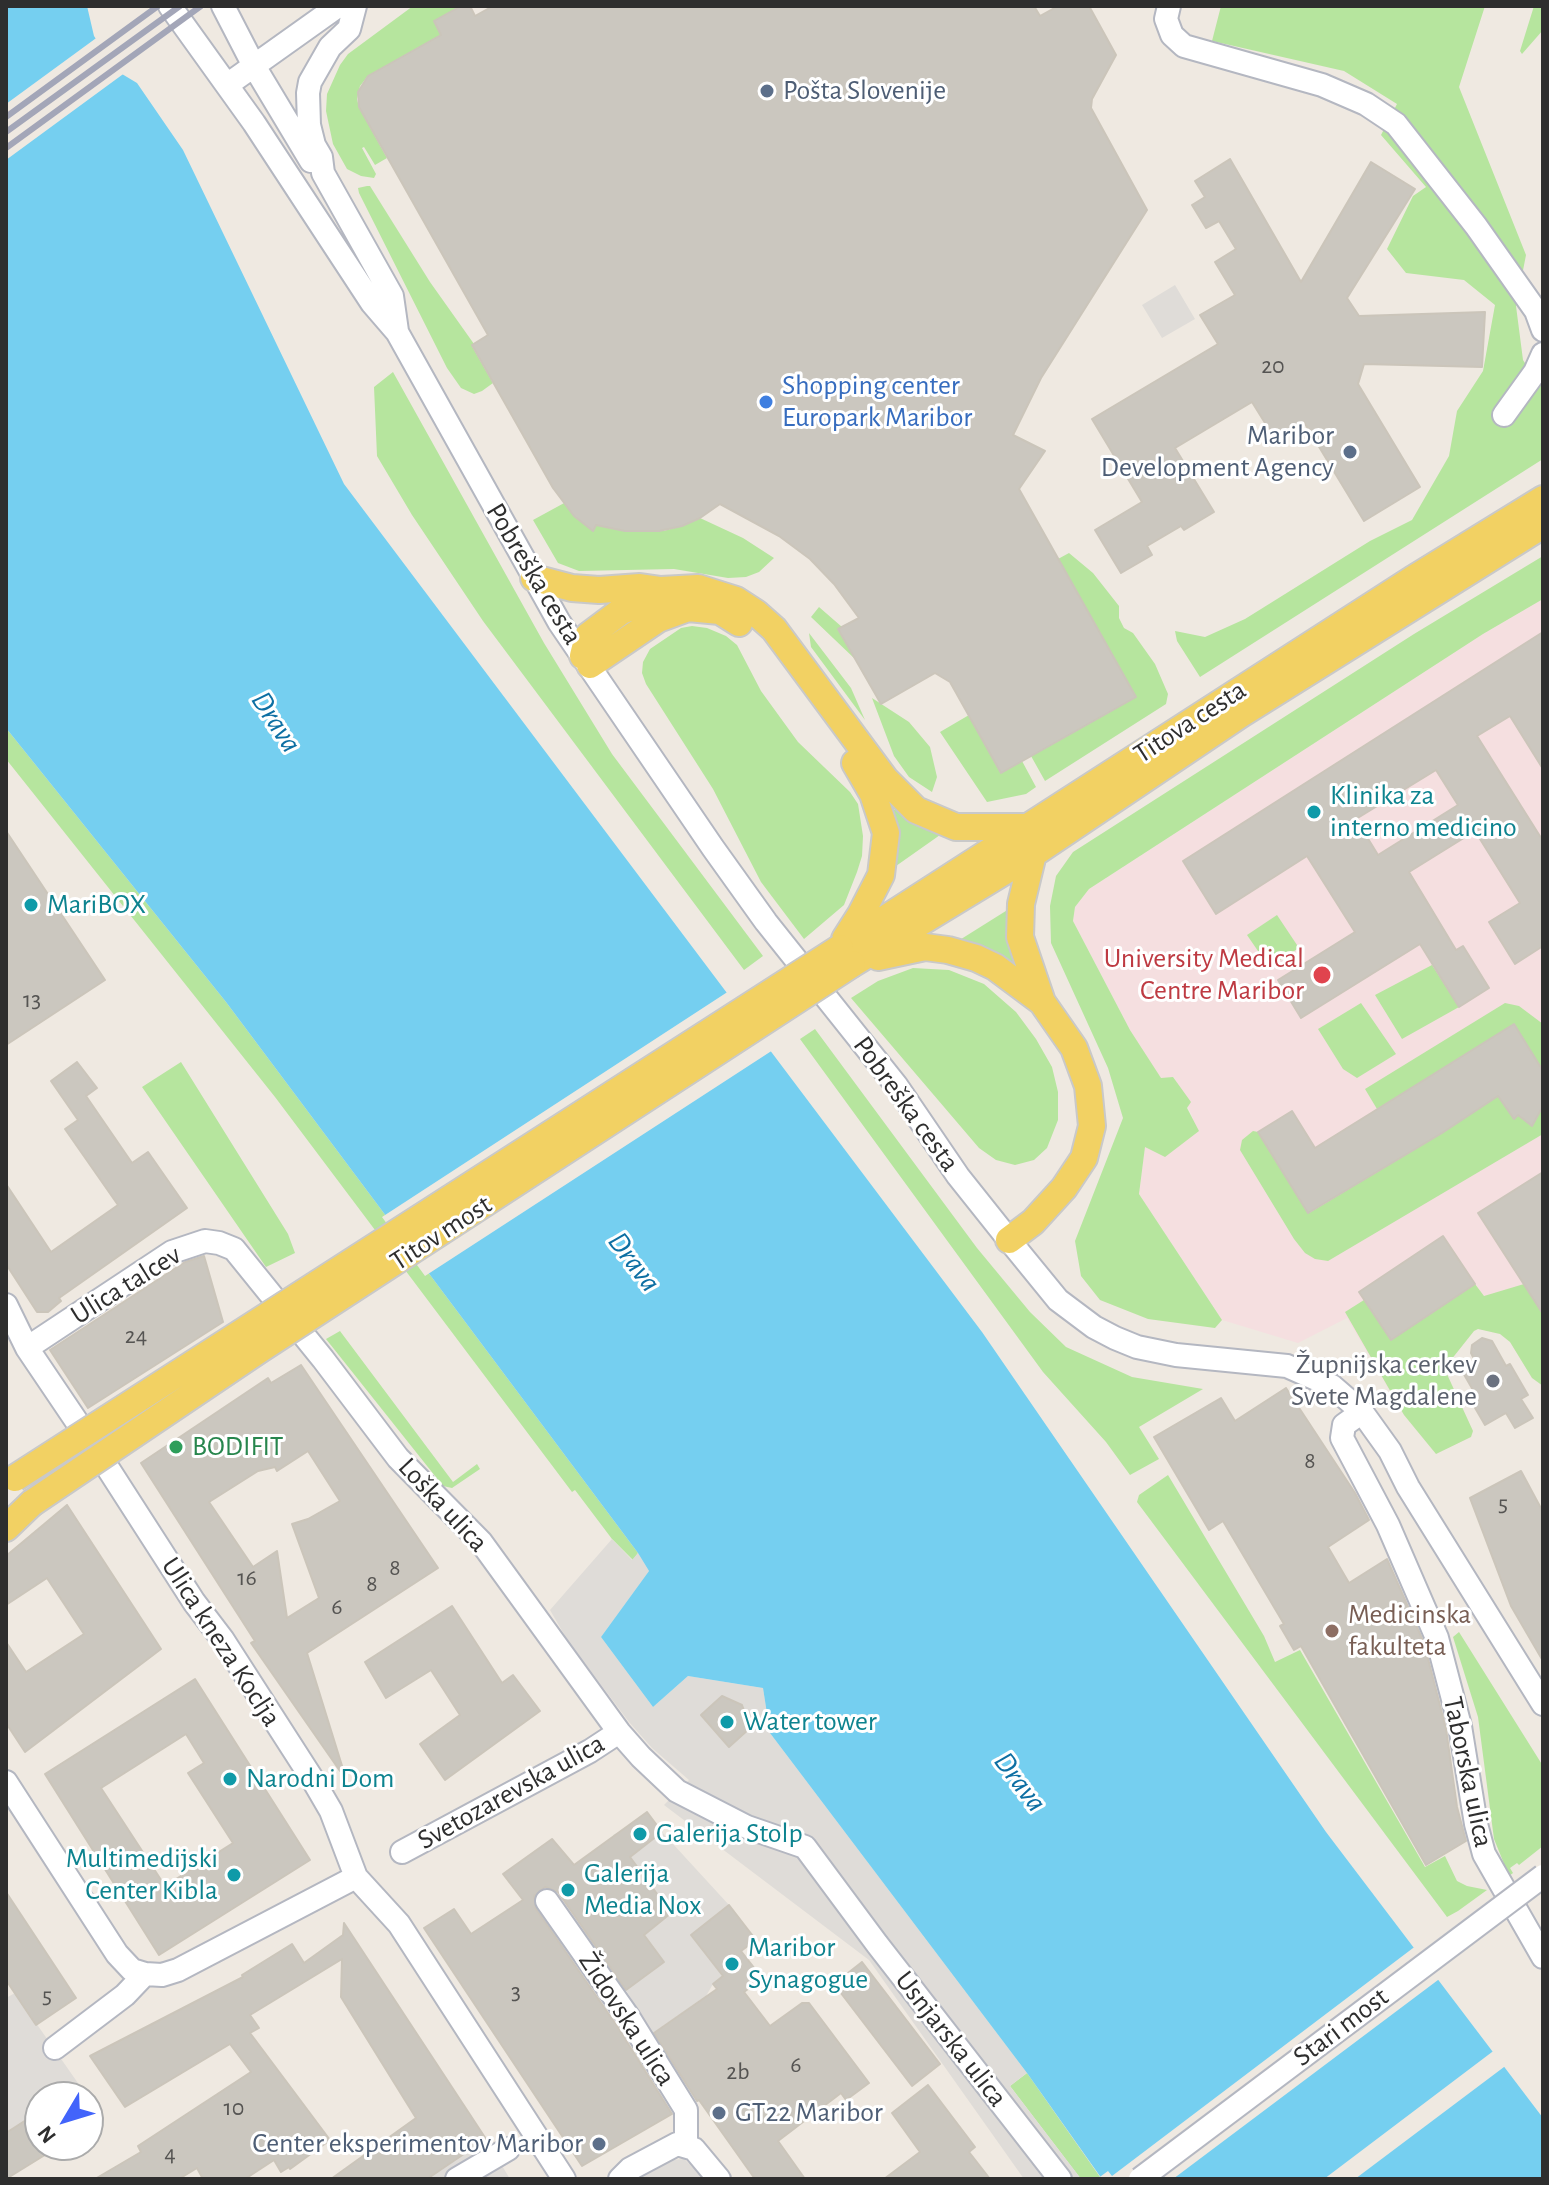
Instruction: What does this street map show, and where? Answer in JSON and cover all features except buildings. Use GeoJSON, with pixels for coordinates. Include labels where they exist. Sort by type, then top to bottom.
{"type":"FeatureCollection","features":[{"type":"Feature","properties":{"kind":"main road","name":"Titova cesta"},"geometry":{"type":"LineString","coordinates":[[846,956],[1027,827],[1543,499]]}},
{"type":"Feature","properties":{"kind":"main road","name":"Titova cesta"},"geometry":{"type":"LineString","coordinates":[[846,956],[1033,854],[1241,714],[1543,525]]}},
{"type":"Feature","properties":{"kind":"main road"},"geometry":{"type":"LineString","coordinates":[[534,578],[572,588],[599,590],[698,588],[736,600],[774,629],[885,779],[916,810],[956,827],[1027,827]]}},
{"type":"Feature","properties":{"kind":"main road"},"geometry":{"type":"LineString","coordinates":[[586,660],[588,636],[620,612],[661,590]]}},
{"type":"Feature","properties":{"kind":"main road"},"geometry":{"type":"LineString","coordinates":[[586,660],[658,619],[688,608],[720,611],[749,629],[776,657],[849,753],[873,794],[886,833],[881,875],[861,914],[846,956],[925,947],[948,950],[995,967],[1042,1002]]}},
{"type":"Feature","properties":{"kind":"main road"},"geometry":{"type":"LineString","coordinates":[[1009,1240],[1033,1222],[1064,1188],[1084,1158],[1092,1126],[1088,1086],[1074,1048],[1042,1002],[1020,937],[1021,904],[1033,854]]}},
{"type":"Feature","properties":{"kind":"main road","name":"Titov most"},"geometry":{"type":"LineString","coordinates":[[9,1482],[846,956]]}},
{"type":"Feature","properties":{"kind":"main road","name":"Titov most"},"geometry":{"type":"LineString","coordinates":[[32,1503],[846,956]]}},
{"type":"Feature","properties":{"kind":"main road"},"geometry":{"type":"LineString","coordinates":[[6,1512],[32,1503]]}},
{"type":"Feature","properties":{"kind":"main road"},"geometry":{"type":"LineString","coordinates":[[6,1528],[32,1503]]}},
{"type":"Feature","properties":{"kind":"street","name":"Pobreška cesta"},"geometry":{"type":"LineString","coordinates":[[170,6],[227,85],[372,303],[397,332],[534,578],[713,848],[766,922],[896,1085],[958,1176],[1009,1240],[1058,1300],[1105,1333],[1137,1347],[1163,1352],[1287,1366],[1332,1386],[1362,1412],[1390,1451],[1408,1487],[1543,1704]]}},
{"type":"Feature","properties":{"kind":"street"},"geometry":{"type":"LineString","coordinates":[[223,6],[254,66],[310,160],[323,173]]}},
{"type":"Feature","properties":{"kind":"street"},"geometry":{"type":"LineString","coordinates":[[227,85],[338,6]]}},
{"type":"Feature","properties":{"kind":"street","name":"Pobreška cesta"},"geometry":{"type":"LineString","coordinates":[[355,6],[349,29],[318,64],[308,93],[309,125],[321,157],[323,173],[392,296],[397,332]]}},
{"type":"Feature","properties":{"kind":"street"},"geometry":{"type":"LineString","coordinates":[[1169,6],[1166,19],[1172,35],[1184,46],[1322,85],[1366,104],[1396,124],[1476,226],[1536,311],[1543,330]]}},
{"type":"Feature","properties":{"kind":"street"},"geometry":{"type":"LineString","coordinates":[[1504,415],[1522,393],[1543,354]]}},
{"type":"Feature","properties":{"kind":"street","name":"Ulica talcev"},"geometry":{"type":"LineString","coordinates":[[27,1348],[172,1252],[193,1243],[205,1241],[234,1249],[263,1283]]}},
{"type":"Feature","properties":{"kind":"street","name":"Loška ulica"},"geometry":{"type":"LineString","coordinates":[[263,1283],[398,1458],[481,1542],[619,1732]]}},
{"type":"Feature","properties":{"kind":"street","name":"Ulica kneza Koclja"},"geometry":{"type":"LineString","coordinates":[[6,1305],[27,1348],[313,1780],[331,1811],[356,1877],[399,1924],[564,2179]]}},
{"type":"Feature","properties":{"kind":"street","name":"Taborska ulica"},"geometry":{"type":"LineString","coordinates":[[1362,1412],[1344,1425],[1342,1438],[1388,1525],[1437,1638],[1460,1726],[1484,1854],[1543,1957]]}},
{"type":"Feature","properties":{"kind":"street","name":"Svetozarevska ulica"},"geometry":{"type":"LineString","coordinates":[[402,1852],[590,1751],[619,1732]]}},
{"type":"Feature","properties":{"kind":"street","name":"Usnjarska ulica"},"geometry":{"type":"LineString","coordinates":[[619,1732],[677,1791],[747,1827],[805,1847],[1060,2179]]}},
{"type":"Feature","properties":{"kind":"street"},"geometry":{"type":"LineString","coordinates":[[6,1782],[123,1963],[145,1974],[162,1975],[178,1970],[356,1877]]}},
{"type":"Feature","properties":{"kind":"street","name":"Stari most"},"geometry":{"type":"LineString","coordinates":[[1140,2179],[1543,1876]]}},
{"type":"Feature","properties":{"kind":"street","name":"Židovska ulica"},"geometry":{"type":"LineString","coordinates":[[547,1901],[629,2018],[686,2110],[686,2146]]}},
{"type":"Feature","properties":{"kind":"street"},"geometry":{"type":"LineString","coordinates":[[60,2044],[125,1995],[145,1974]]}},
{"type":"Feature","properties":{"kind":"street"},"geometry":{"type":"LineString","coordinates":[[620,2179],[630,2169],[677,2144],[694,2149],[719,2179]]}},
{"type":"Feature","properties":{"kind":"street"},"geometry":{"type":"LineString","coordinates":[[457,2179],[508,2149]]}},
{"type":"Feature","properties":{"kind":"shaded area"},"geometry":{"type":"Polygon","coordinates":[[[1175,285],[1195,319],[1162,338],[1142,305],[1175,285]]]}},
{"type":"Feature","properties":{"kind":"shaded area","name":"University Medical Centre Maribor"},"geometry":{"type":"Polygon","coordinates":[[[1543,599],[1543,1386],[1532,1378],[1510,1342],[1500,1334],[1478,1329],[1474,1331],[1447,1365],[1446,1372],[1473,1431],[1471,1437],[1436,1454],[1404,1415],[1347,1318],[1298,1343],[1222,1320],[1139,1194],[1145,1147],[1193,1118],[1174,1077],[1161,1079],[1130,1030],[1073,921],[1075,907],[1089,889],[1483,634],[1543,599]]]}},
{"type":"Feature","properties":{"kind":"shaded area"},"geometry":{"type":"Polygon","coordinates":[[[612,1539],[632,1560],[638,1553],[649,1571],[601,1637],[653,1707],[688,1676],[763,1688],[770,1733],[1027,2073],[1010,2086],[1081,2179],[1024,2179],[869,1960],[664,1805],[689,1780],[652,1748],[629,1722],[568,1641],[550,1610],[612,1539]]]}},
{"type":"Feature","properties":{"kind":"shaded area"},"geometry":{"type":"Polygon","coordinates":[[[628,1827],[644,1846],[662,1832],[729,1905],[691,1935],[723,1976],[713,1984],[706,1996],[652,2034],[626,1990],[664,1962],[651,1945],[635,1943],[671,1913],[613,1835],[628,1827]]]}},
{"type":"Feature","properties":{"kind":"shaded area"},"geometry":{"type":"Polygon","coordinates":[[[15,1993],[77,2081],[24,2081],[24,2121],[6,2133],[6,1998],[15,1993]]]}},
{"type":"Feature","properties":{"kind":"shaded area"},"geometry":{"type":"Polygon","coordinates":[[[486,2139],[510,2179],[427,2179],[486,2139]]]}},
{"type":"Feature","properties":{"kind":"shaded area"},"geometry":{"type":"Polygon","coordinates":[[[684,2159],[706,2179],[634,2179],[669,2160],[684,2159]]]}},
{"type":"Feature","properties":{"kind":"green space"},"geometry":{"type":"Polygon","coordinates":[[[413,6],[461,6],[434,21],[441,35],[368,76],[360,86],[359,107],[387,158],[375,165],[362,148],[376,174],[374,178],[361,176],[347,169],[333,144],[326,111],[327,94],[348,54],[413,6]]]}},
{"type":"Feature","properties":{"kind":"green space"},"geometry":{"type":"Polygon","coordinates":[[[1221,6],[1485,6],[1459,87],[1526,255],[1516,306],[1523,360],[1543,386],[1543,459],[1200,677],[1177,641],[1175,631],[1205,637],[1245,619],[1370,541],[1412,520],[1449,456],[1457,411],[1483,371],[1495,305],[1464,280],[1406,273],[1387,249],[1413,196],[1426,187],[1381,135],[1397,104],[1344,71],[1212,41],[1221,6]]]}},
{"type":"Feature","properties":{"kind":"green space"},"geometry":{"type":"Polygon","coordinates":[[[1534,6],[1543,6],[1543,30],[1522,54],[1520,51],[1534,6]]]}},
{"type":"Feature","properties":{"kind":"green space"},"geometry":{"type":"Polygon","coordinates":[[[370,186],[430,282],[474,344],[472,346],[493,383],[482,391],[474,394],[461,388],[447,368],[359,193],[358,188],[370,186]]]}},
{"type":"Feature","properties":{"kind":"green space"},"geometry":{"type":"Polygon","coordinates":[[[393,372],[544,643],[612,754],[763,956],[744,970],[483,621],[412,515],[377,456],[374,387],[393,372]]]}},
{"type":"Feature","properties":{"kind":"green space"},"geometry":{"type":"Polygon","coordinates":[[[566,502],[597,524],[625,531],[663,531],[700,518],[743,538],[774,558],[759,572],[746,577],[728,578],[674,569],[579,571],[558,563],[533,520],[566,502]]]}},
{"type":"Feature","properties":{"kind":"green space"},"geometry":{"type":"Polygon","coordinates":[[[1069,553],[1093,573],[1119,606],[1119,618],[1124,628],[1133,633],[1155,664],[1168,694],[1166,704],[1045,781],[1031,756],[1136,697],[1058,559],[1069,553]]]}},
{"type":"Feature","properties":{"kind":"green space"},"geometry":{"type":"Polygon","coordinates":[[[1543,556],[1543,599],[1483,634],[1089,889],[1075,907],[1073,921],[1130,1030],[1161,1078],[1173,1077],[1191,1102],[1187,1108],[1199,1131],[1165,1157],[1145,1147],[1139,1194],[1222,1320],[1215,1328],[1148,1319],[1100,1300],[1081,1276],[1075,1241],[1123,1118],[1108,1068],[1051,943],[1050,906],[1056,876],[1073,852],[1414,634],[1543,556]]]}},
{"type":"Feature","properties":{"kind":"green space"},"geometry":{"type":"Polygon","coordinates":[[[819,607],[842,627],[855,659],[811,617],[819,607]]]}},
{"type":"Feature","properties":{"kind":"green space"},"geometry":{"type":"Polygon","coordinates":[[[692,626],[726,636],[737,645],[761,691],[798,742],[850,792],[858,804],[863,836],[862,856],[844,905],[804,939],[761,882],[713,789],[642,673],[643,662],[650,649],[681,628],[692,626]]]}},
{"type":"Feature","properties":{"kind":"green space"},"geometry":{"type":"Polygon","coordinates":[[[809,633],[851,688],[865,720],[811,647],[809,633]]]}},
{"type":"Feature","properties":{"kind":"green space"},"geometry":{"type":"Polygon","coordinates":[[[872,698],[909,722],[930,747],[937,777],[932,792],[909,777],[894,756],[872,698]]]}},
{"type":"Feature","properties":{"kind":"green space"},"geometry":{"type":"Polygon","coordinates":[[[969,715],[1000,772],[1022,761],[1036,787],[1026,794],[987,802],[940,732],[969,715]]]}},
{"type":"Feature","properties":{"kind":"green space"},"geometry":{"type":"Polygon","coordinates":[[[6,728],[226,1002],[638,1553],[633,1560],[612,1539],[575,1490],[572,1492],[275,1097],[6,759],[6,728]]]}},
{"type":"Feature","properties":{"kind":"green space"},"geometry":{"type":"Polygon","coordinates":[[[897,808],[940,835],[896,866],[897,833],[891,812],[897,808]]]}},
{"type":"Feature","properties":{"kind":"green space"},"geometry":{"type":"Polygon","coordinates":[[[1009,909],[1017,963],[1012,966],[958,941],[1009,909]]]}},
{"type":"Feature","properties":{"kind":"green space"},"geometry":{"type":"Polygon","coordinates":[[[1277,915],[1299,948],[1269,967],[1247,935],[1277,915]]]}},
{"type":"Feature","properties":{"kind":"green space"},"geometry":{"type":"Polygon","coordinates":[[[1432,965],[1459,1007],[1402,1039],[1375,995],[1432,965]]]}},
{"type":"Feature","properties":{"kind":"green space"},"geometry":{"type":"Polygon","coordinates":[[[913,968],[949,970],[984,984],[1016,1012],[1036,1039],[1052,1067],[1058,1092],[1058,1120],[1047,1148],[1034,1160],[1015,1165],[996,1160],[979,1148],[851,998],[878,981],[913,968]]]}},
{"type":"Feature","properties":{"kind":"green space"},"geometry":{"type":"Polygon","coordinates":[[[1361,1003],[1396,1054],[1357,1078],[1343,1069],[1318,1029],[1361,1003]]]}},
{"type":"Feature","properties":{"kind":"green space"},"geometry":{"type":"Polygon","coordinates":[[[1505,1003],[1519,1006],[1543,1024],[1543,1071],[1514,1025],[1377,1109],[1365,1089],[1505,1003]]]}},
{"type":"Feature","properties":{"kind":"green space"},"geometry":{"type":"Polygon","coordinates":[[[815,1029],[977,1248],[1030,1312],[1066,1347],[1132,1377],[1203,1389],[1139,1427],[1159,1459],[1130,1475],[1106,1442],[1043,1372],[800,1039],[815,1029]]]}},
{"type":"Feature","properties":{"kind":"green space"},"geometry":{"type":"Polygon","coordinates":[[[181,1062],[288,1234],[295,1253],[266,1267],[142,1087],[181,1062]]]}},
{"type":"Feature","properties":{"kind":"green space"},"geometry":{"type":"Polygon","coordinates":[[[1502,1093],[1514,1109],[1510,1113],[1514,1119],[1519,1115],[1526,1122],[1531,1122],[1543,1106],[1543,1134],[1328,1261],[1305,1253],[1240,1150],[1242,1140],[1253,1131],[1258,1132],[1309,1213],[1502,1093]]]}},
{"type":"Feature","properties":{"kind":"green space"},"geometry":{"type":"Polygon","coordinates":[[[1475,1284],[1484,1296],[1524,1284],[1543,1314],[1543,1386],[1532,1378],[1510,1342],[1500,1334],[1478,1329],[1474,1331],[1447,1365],[1446,1372],[1473,1431],[1471,1437],[1436,1454],[1404,1415],[1345,1312],[1364,1300],[1391,1340],[1475,1284]]]}},
{"type":"Feature","properties":{"kind":"green space"},"geometry":{"type":"Polygon","coordinates":[[[340,1331],[453,1482],[477,1464],[480,1469],[452,1488],[443,1486],[326,1339],[340,1331]]]}},
{"type":"Feature","properties":{"kind":"green space"},"geometry":{"type":"Polygon","coordinates":[[[1168,1475],[1264,1636],[1275,1662],[1300,1650],[1425,1867],[1445,1856],[1457,1881],[1487,1890],[1458,1911],[1447,1917],[1137,1502],[1139,1495],[1168,1475]]]}},
{"type":"Feature","properties":{"kind":"green space"},"geometry":{"type":"Polygon","coordinates":[[[1459,1632],[1543,1766],[1543,1846],[1519,1865],[1517,1863],[1510,1868],[1513,1873],[1509,1876],[1494,1839],[1478,1717],[1453,1637],[1459,1632]]]}},
{"type":"Feature","properties":{"kind":"green space"},"geometry":{"type":"Polygon","coordinates":[[[1027,2073],[1100,2177],[1081,2179],[1010,2086],[1027,2073]]]}},
{"type":"Feature","properties":{"kind":"water","name":"Drava"},"geometry":{"type":"Polygon","coordinates":[[[6,6],[87,6],[94,36],[117,71],[137,83],[183,150],[344,484],[982,1332],[1326,1832],[1543,2118],[1543,2179],[1102,2179],[1027,2073],[770,1733],[763,1688],[688,1676],[653,1707],[601,1637],[649,1571],[638,1553],[226,1002],[6,728],[6,6]]]}},
{"type":"Feature","properties":{"kind":"pier"},"geometry":{"type":"Polygon","coordinates":[[[99,36],[120,68],[126,72],[6,160],[6,104],[99,36]]]}},
{"type":"Feature","properties":{"kind":"pier"},"geometry":{"type":"Polygon","coordinates":[[[729,991],[773,1050],[425,1276],[382,1217],[729,991]]]}},
{"type":"Feature","properties":{"kind":"pier"},"geometry":{"type":"Polygon","coordinates":[[[1417,1945],[1442,1977],[1173,2179],[1097,2179],[1108,2171],[1112,2176],[1417,1945]]]}},
{"type":"Feature","properties":{"kind":"pier"},"geometry":{"type":"Polygon","coordinates":[[[1496,2049],[1508,2064],[1355,2179],[1324,2179],[1496,2049]]]}},
{"type":"Feature","properties":{"kind":"railway"},"geometry":{"type":"LineString","coordinates":[[6,117],[158,6]]}},
{"type":"Feature","properties":{"kind":"railway"},"geometry":{"type":"LineString","coordinates":[[6,132],[180,6]]}},
{"type":"Feature","properties":{"kind":"railway"},"geometry":{"type":"LineString","coordinates":[[6,148],[201,6]]}},
{"type":"Feature","properties":{"kind":"place","name":"Pošta Slovenije"},"geometry":{"type":"Point","coordinates":[767,91]}},
{"type":"Feature","properties":{"kind":"place","name":"Shopping center Europark Maribor"},"geometry":{"type":"Point","coordinates":[766,402]}},
{"type":"Feature","properties":{"kind":"place","name":"Maribor Development Agency"},"geometry":{"type":"Point","coordinates":[1350,452]}},
{"type":"Feature","properties":{"kind":"place","name":"Klinika za interno medicino"},"geometry":{"type":"Point","coordinates":[1314,812]}},
{"type":"Feature","properties":{"kind":"place","name":"MariBOX"},"geometry":{"type":"Point","coordinates":[31,905]}},
{"type":"Feature","properties":{"kind":"place","name":"University Medical Centre Maribor"},"geometry":{"type":"Point","coordinates":[1322,975]}},
{"type":"Feature","properties":{"kind":"place","name":"Župnijska cerkev Svete Magdalene"},"geometry":{"type":"Point","coordinates":[1493,1381]}},
{"type":"Feature","properties":{"kind":"place","name":"BODIFIT"},"geometry":{"type":"Point","coordinates":[176,1447]}},
{"type":"Feature","properties":{"kind":"place","name":"Medicinska fakulteta"},"geometry":{"type":"Point","coordinates":[1332,1631]}},
{"type":"Feature","properties":{"kind":"place","name":"Water tower"},"geometry":{"type":"Point","coordinates":[727,1722]}},
{"type":"Feature","properties":{"kind":"place","name":"Narodni Dom"},"geometry":{"type":"Point","coordinates":[230,1779]}},
{"type":"Feature","properties":{"kind":"place","name":"Galerija Stolp"},"geometry":{"type":"Point","coordinates":[640,1834]}},
{"type":"Feature","properties":{"kind":"place","name":"Multimedijski Center Kibla"},"geometry":{"type":"Point","coordinates":[234,1875]}},
{"type":"Feature","properties":{"kind":"place","name":"Galerija Media Nox"},"geometry":{"type":"Point","coordinates":[568,1890]}},
{"type":"Feature","properties":{"kind":"place","name":"Maribor Synagogue"},"geometry":{"type":"Point","coordinates":[732,1964]}},
{"type":"Feature","properties":{"kind":"place","name":"GT22 Maribor"},"geometry":{"type":"Point","coordinates":[719,2113]}},
{"type":"Feature","properties":{"kind":"place","name":"Center eksperimentov Maribor"},"geometry":{"type":"Point","coordinates":[599,2144]}}]}
